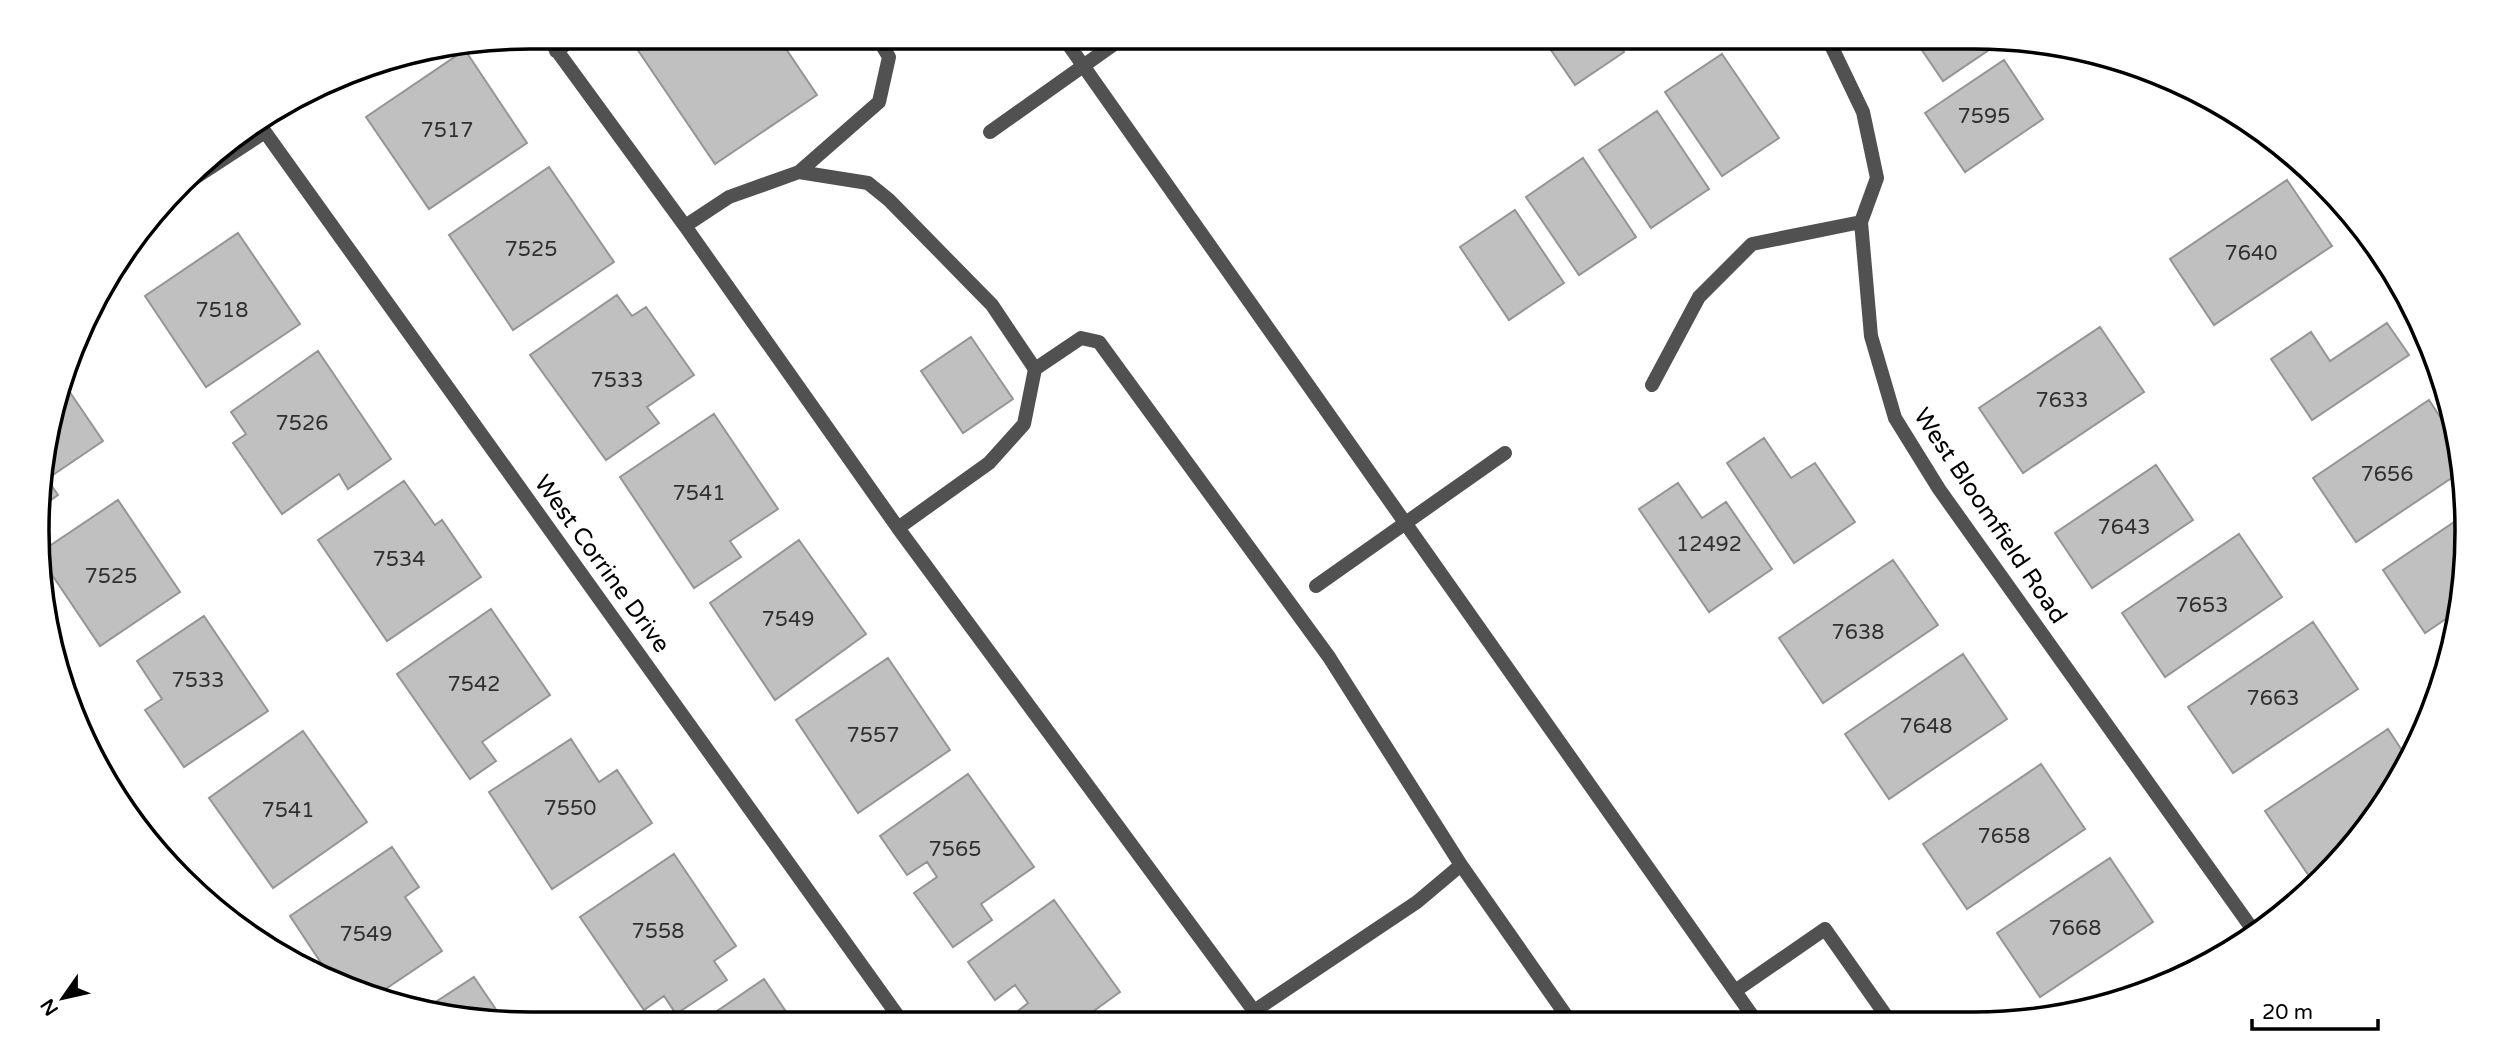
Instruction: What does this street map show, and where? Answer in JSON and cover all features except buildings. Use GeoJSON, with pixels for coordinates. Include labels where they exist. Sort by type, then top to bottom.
{"type":"FeatureCollection","features":[{"type":"Feature","properties":{"kind":"street"},"geometry":{"type":"LineString","coordinates":[[559,49],[556,51],[685,226],[898,528],[1255,1012]]}},
{"type":"Feature","properties":{"kind":"street"},"geometry":{"type":"LineString","coordinates":[[685,226],[729,197],[799,172],[878,103],[889,57],[884,49]]}},
{"type":"Feature","properties":{"kind":"street"},"geometry":{"type":"LineString","coordinates":[[1072,49],[1750,1012]]}},
{"type":"Feature","properties":{"kind":"street"},"geometry":{"type":"LineString","coordinates":[[990,132],[1106,49]]}},
{"type":"Feature","properties":{"kind":"street","name":"West Bloomfield Road"},"geometry":{"type":"LineString","coordinates":[[1833,49],[1863,112],[1877,178],[1861,222],[1871,336],[1895,418],[1939,489],[2249,925]]}},
{"type":"Feature","properties":{"kind":"street","name":"West Corrine Drive"},"geometry":{"type":"LineString","coordinates":[[227,157],[265,132],[894,1012]]}},
{"type":"Feature","properties":{"kind":"street"},"geometry":{"type":"LineString","coordinates":[[799,172],[868,183],[889,200],[992,305],[1035,369]]}},
{"type":"Feature","properties":{"kind":"street"},"geometry":{"type":"LineString","coordinates":[[1652,385],[1699,297],[1752,244],[1861,222]]}},
{"type":"Feature","properties":{"kind":"street"},"geometry":{"type":"LineString","coordinates":[[898,528],[989,463],[1024,424],[1035,369],[1081,338],[1099,342],[1329,657],[1461,865],[1564,1012]]}},
{"type":"Feature","properties":{"kind":"street"},"geometry":{"type":"LineString","coordinates":[[1316,586],[1505,453]]}},
{"type":"Feature","properties":{"kind":"street"},"geometry":{"type":"LineString","coordinates":[[1266,1012],[1417,902],[1461,865]]}},
{"type":"Feature","properties":{"kind":"street"},"geometry":{"type":"LineString","coordinates":[[1735,990],[1825,929],[1883,1012]]}}]}
